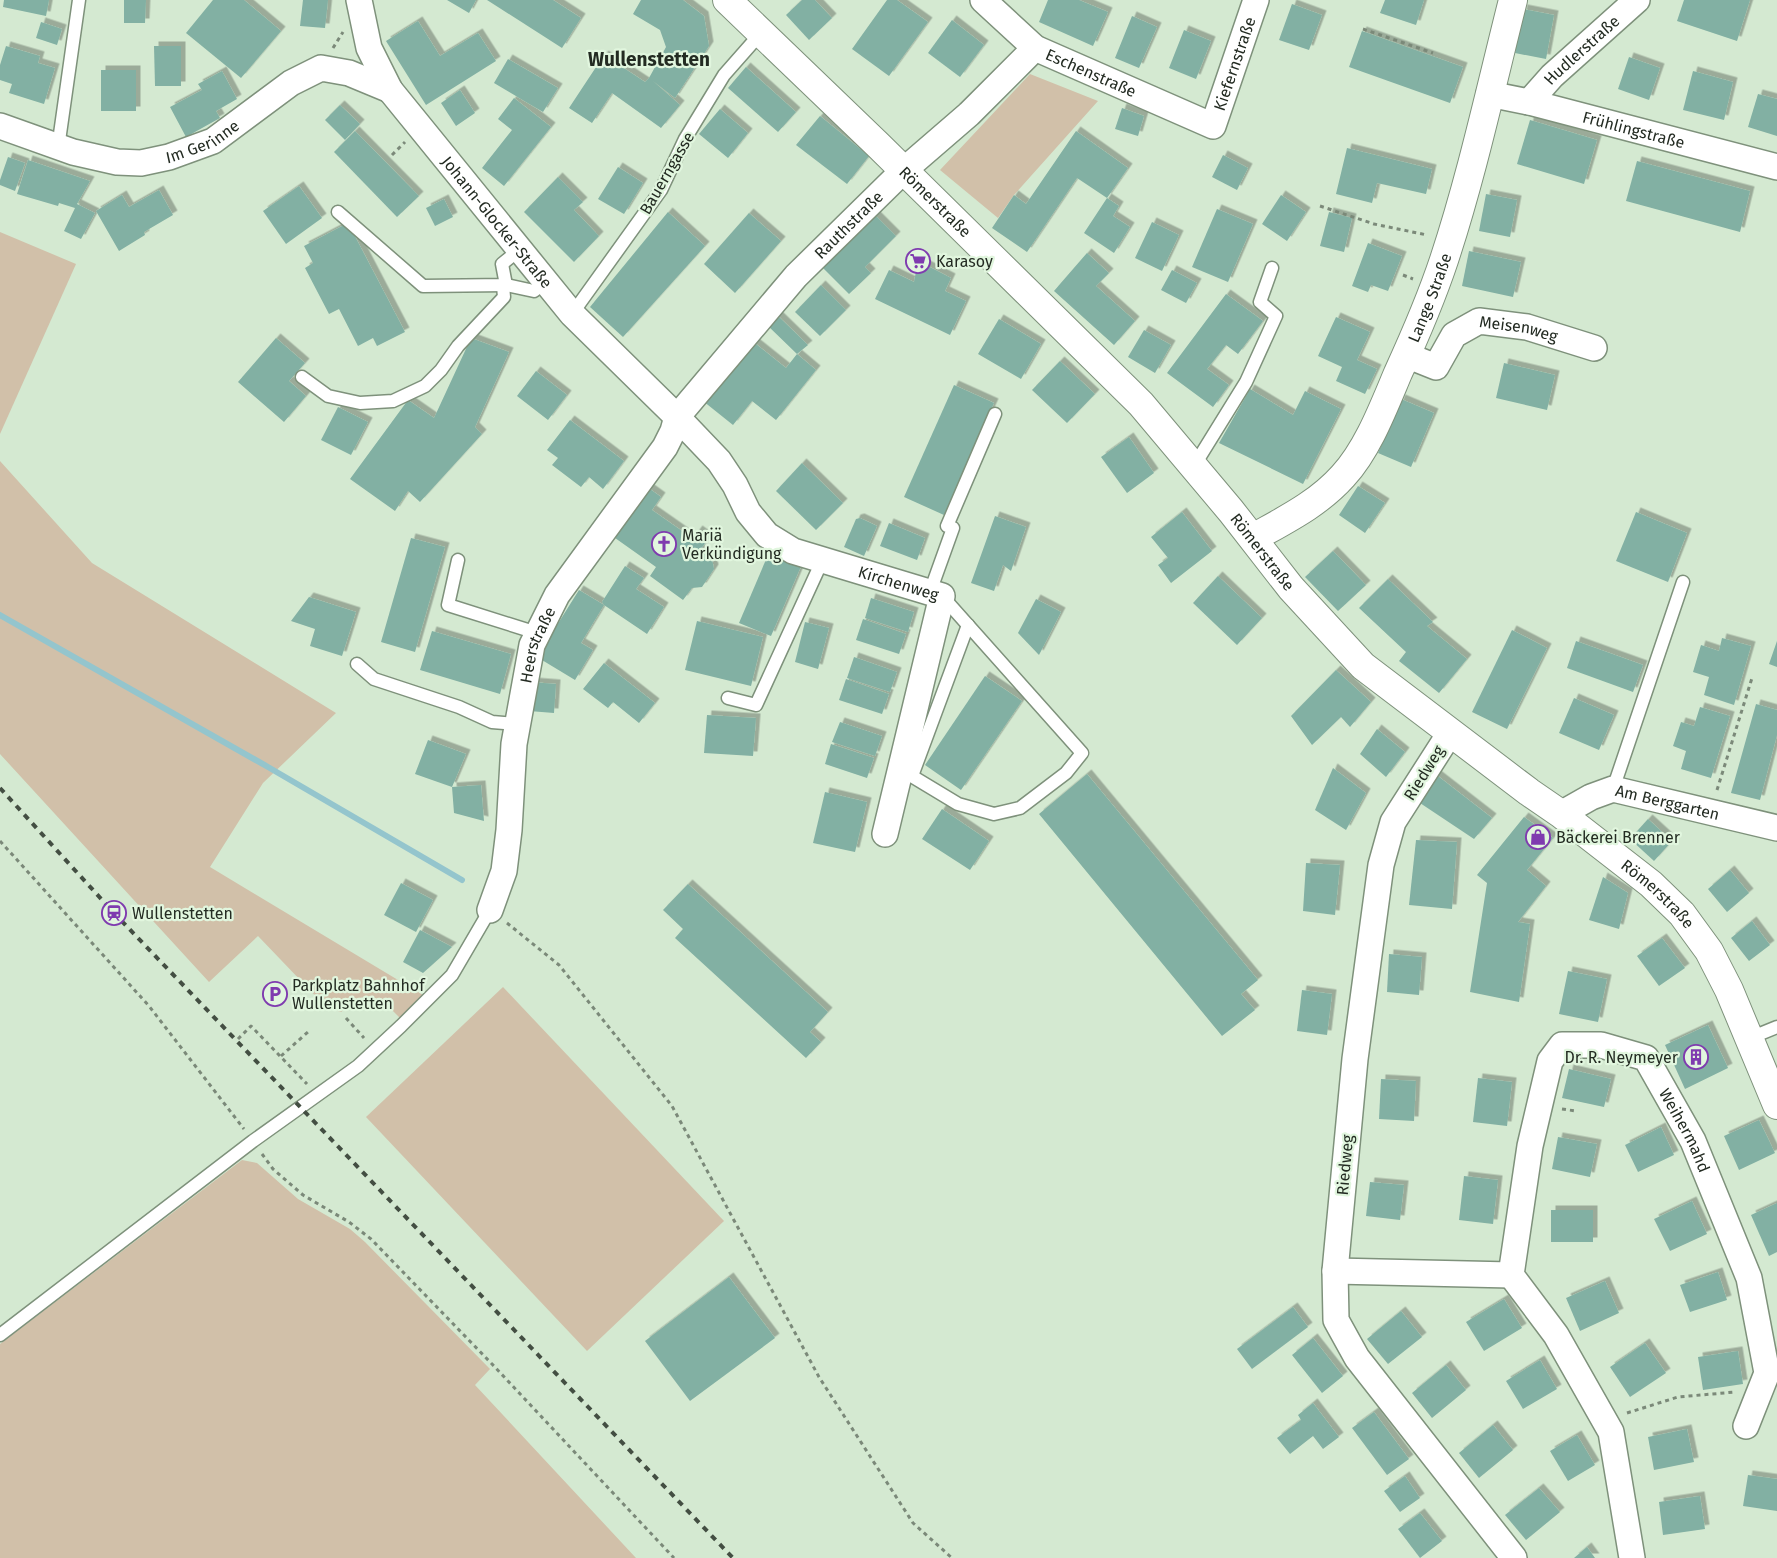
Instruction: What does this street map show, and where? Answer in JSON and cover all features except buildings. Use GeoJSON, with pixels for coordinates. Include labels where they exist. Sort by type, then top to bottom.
{"type":"FeatureCollection","features":[{"type":"Feature","properties":{"kind":"main road","name":"Römerstraße"},"geometry":{"type":"LineString","coordinates":[[727,0],[878,145],[1141,404],[1253,538],[1291,588],[1363,666],[1450,733],[1561,814],[1651,884],[1682,914],[1709,951],[1750,1038],[1777,1105]]}},
{"type":"Feature","properties":{"kind":"main road","name":"Lange Straße"},"geometry":{"type":"LineString","coordinates":[[1253,538],[1306,508],[1321,497],[1344,475],[1355,461],[1371,432],[1435,286],[1450,240],[1514,0]]}},
{"type":"Feature","properties":{"kind":"street","name":"Eschenstraße"},"geometry":{"type":"LineString","coordinates":[[983,0],[1035,48],[1213,126]]}},
{"type":"Feature","properties":{"kind":"street","name":"Kiefernstraße"},"geometry":{"type":"LineString","coordinates":[[1213,126],[1256,0]]}},
{"type":"Feature","properties":{"kind":"street","name":"Hudlerstraße"},"geometry":{"type":"LineString","coordinates":[[1529,102],[1552,76],[1637,0]]}},
{"type":"Feature","properties":{"kind":"street","name":"Johann-Glocker-Straße"},"geometry":{"type":"LineString","coordinates":[[359,2],[369,48],[390,90],[572,314],[678,417]]}},
{"type":"Feature","properties":{"kind":"street","name":"Rauthstraße"},"geometry":{"type":"LineString","coordinates":[[678,417],[796,276],[903,171],[969,114],[1035,48]]}},
{"type":"Feature","properties":{"kind":"street","name":"Im Gerinne"},"geometry":{"type":"LineString","coordinates":[[0,126],[58,148],[117,162],[141,163],[169,157],[213,141],[291,83],[321,68]]}},
{"type":"Feature","properties":{"kind":"street"},"geometry":{"type":"LineString","coordinates":[[321,68],[350,73],[390,90]]}},
{"type":"Feature","properties":{"kind":"street","name":"Frühlingstraße"},"geometry":{"type":"LineString","coordinates":[[1489,94],[1529,102],[1777,167]]}},
{"type":"Feature","properties":{"kind":"street","name":"Meisenweg"},"geometry":{"type":"LineString","coordinates":[[1406,355],[1436,367],[1454,335],[1479,321],[1527,327],[1594,348]]}},
{"type":"Feature","properties":{"kind":"street","name":"Kirchenweg"},"geometry":{"type":"LineString","coordinates":[[678,417],[719,461],[735,485],[748,512],[767,535],[794,551],[936,594],[906,773],[885,834]]}},
{"type":"Feature","properties":{"kind":"street","name":"Heerstraße"},"geometry":{"type":"LineString","coordinates":[[490,910],[504,871],[509,830],[514,744],[532,645],[557,595],[665,447],[674,432],[678,417]]}},
{"type":"Feature","properties":{"kind":"street","name":"Riedweg"},"geometry":{"type":"LineString","coordinates":[[1450,733],[1394,822],[1381,866],[1355,1059],[1335,1271],[1336,1320],[1358,1358],[1514,1558]]}},
{"type":"Feature","properties":{"kind":"street","name":"Am Berggarten"},"geometry":{"type":"LineString","coordinates":[[1561,814],[1591,797],[1614,789],[1710,812],[1771,823]]}},
{"type":"Feature","properties":{"kind":"street","name":"Weihermahd"},"geometry":{"type":"LineString","coordinates":[[1512,1275],[1530,1146],[1550,1061],[1562,1045],[1601,1045],[1646,1058],[1693,1141],[1749,1278],[1767,1374],[1746,1426]]}},
{"type":"Feature","properties":{"kind":"street"},"geometry":{"type":"LineString","coordinates":[[1335,1271],[1512,1275],[1556,1335],[1611,1432],[1632,1558]]}},
{"type":"Feature","properties":{"kind":"lane"},"geometry":{"type":"LineString","coordinates":[[58,148],[79,0]]}},
{"type":"Feature","properties":{"kind":"lane","name":"Bauerngasse"},"geometry":{"type":"LineString","coordinates":[[572,314],[660,190],[686,139],[724,75],[761,33]]}},
{"type":"Feature","properties":{"kind":"lane"},"geometry":{"type":"LineString","coordinates":[[338,212],[423,286],[504,286],[534,291],[546,282]]}},
{"type":"Feature","properties":{"kind":"lane"},"geometry":{"type":"LineString","coordinates":[[302,377],[328,396],[360,403],[393,401],[425,386],[441,370],[458,346],[504,297],[502,264],[519,250]]}},
{"type":"Feature","properties":{"kind":"lane"},"geometry":{"type":"LineString","coordinates":[[1194,466],[1246,382],[1276,316],[1260,302],[1272,268]]}},
{"type":"Feature","properties":{"kind":"lane"},"geometry":{"type":"LineString","coordinates":[[968,624],[906,773],[958,804],[994,814],[1020,808],[1066,773],[1082,753],[968,624],[936,594],[953,528],[947,526],[995,414]]}},
{"type":"Feature","properties":{"kind":"lane"},"geometry":{"type":"LineString","coordinates":[[728,698],[756,705],[823,559]]}},
{"type":"Feature","properties":{"kind":"lane"},"geometry":{"type":"LineString","coordinates":[[458,560],[448,604],[538,633]]}},
{"type":"Feature","properties":{"kind":"lane"},"geometry":{"type":"LineString","coordinates":[[1614,789],[1683,582]]}},
{"type":"Feature","properties":{"kind":"lane"},"geometry":{"type":"LineString","coordinates":[[357,664],[374,679],[459,707],[492,722],[517,724]]}},
{"type":"Feature","properties":{"kind":"lane"},"geometry":{"type":"LineString","coordinates":[[0,1335],[253,1141],[358,1066],[452,974],[490,910]]}},
{"type":"Feature","properties":{"kind":"lane"},"geometry":{"type":"LineString","coordinates":[[1750,1038],[1777,1027]]}},
{"type":"Feature","properties":{"kind":"path"},"geometry":{"type":"LineString","coordinates":[[321,68],[359,2]]}},
{"type":"Feature","properties":{"kind":"path"},"geometry":{"type":"LineString","coordinates":[[1363,29],[1433,53]]}},
{"type":"Feature","properties":{"kind":"path"},"geometry":{"type":"LineString","coordinates":[[1320,206],[1374,224],[1450,240]]}},
{"type":"Feature","properties":{"kind":"path"},"geometry":{"type":"LineString","coordinates":[[1710,812],[1752,678]]}},
{"type":"Feature","properties":{"kind":"path"},"geometry":{"type":"LineString","coordinates":[[0,842],[149,1006],[273,1169],[303,1195],[349,1222],[371,1239],[492,1364],[674,1558]]}},
{"type":"Feature","properties":{"kind":"path"},"geometry":{"type":"LineString","coordinates":[[490,910],[559,966],[672,1106],[819,1377],[913,1523],[952,1558]]}},
{"type":"Feature","properties":{"kind":"path"},"geometry":{"type":"LineString","coordinates":[[346,1018],[375,1050]]}},
{"type":"Feature","properties":{"kind":"path"},"geometry":{"type":"LineString","coordinates":[[238,1039],[251,1026],[318,1095]]}},
{"type":"Feature","properties":{"kind":"path"},"geometry":{"type":"LineString","coordinates":[[281,1056],[309,1031]]}},
{"type":"Feature","properties":{"kind":"path"},"geometry":{"type":"LineString","coordinates":[[1604,1420],[1678,1397],[1761,1389]]}},
{"type":"Feature","properties":{"kind":"shaded area"},"geometry":{"type":"Polygon","coordinates":[[[1030,74],[1098,101],[1014,195],[998,218],[940,170],[1030,74]]]}},
{"type":"Feature","properties":{"kind":"shaded area"},"geometry":{"type":"Polygon","coordinates":[[[0,232],[76,264],[0,434],[0,232]]]}},
{"type":"Feature","properties":{"kind":"shaded area"},"geometry":{"type":"Polygon","coordinates":[[[0,461],[92,563],[336,713],[263,783],[210,867],[428,998],[404,1022],[387,1005],[369,996],[359,998],[341,1012],[326,1007],[258,936],[209,982],[0,754],[0,461]]]}},
{"type":"Feature","properties":{"kind":"shaded area"},"geometry":{"type":"Polygon","coordinates":[[[503,987],[724,1221],[587,1351],[366,1117],[503,987]]]}},
{"type":"Feature","properties":{"kind":"shaded area"},"geometry":{"type":"Polygon","coordinates":[[[242,1160],[257,1163],[298,1199],[350,1229],[365,1242],[490,1369],[475,1385],[636,1558],[0,1558],[0,1344],[242,1160]]]}},
{"type":"Feature","properties":{"kind":"waterway"},"geometry":{"type":"LineString","coordinates":[[0,615],[462,880]]}},
{"type":"Feature","properties":{"kind":"railway"},"geometry":{"type":"LineString","coordinates":[[0,788],[114,913],[733,1558]]}},
{"type":"Feature","properties":{"kind":"place","name":"Karasoy"},"geometry":{"type":"Point","coordinates":[918,261]}},
{"type":"Feature","properties":{"kind":"place","name":"Mariä Verkündigung"},"geometry":{"type":"Point","coordinates":[664,544]}},
{"type":"Feature","properties":{"kind":"place","name":"Bäckerei Brenner"},"geometry":{"type":"Point","coordinates":[1538,837]}},
{"type":"Feature","properties":{"kind":"place","name":"Wullenstetten"},"geometry":{"type":"Point","coordinates":[114,913]}},
{"type":"Feature","properties":{"kind":"place","name":"Parkplatz Bahnhof Wullenstetten"},"geometry":{"type":"Point","coordinates":[275,994]}},
{"type":"Feature","properties":{"kind":"place","name":"Dr. R. Neymeyer"},"geometry":{"type":"Point","coordinates":[1696,1057]}},
{"type":"Feature","properties":{"kind":"district","name":"Wullenstetten"},"geometry":{"type":"Point","coordinates":[649,59]}}]}
